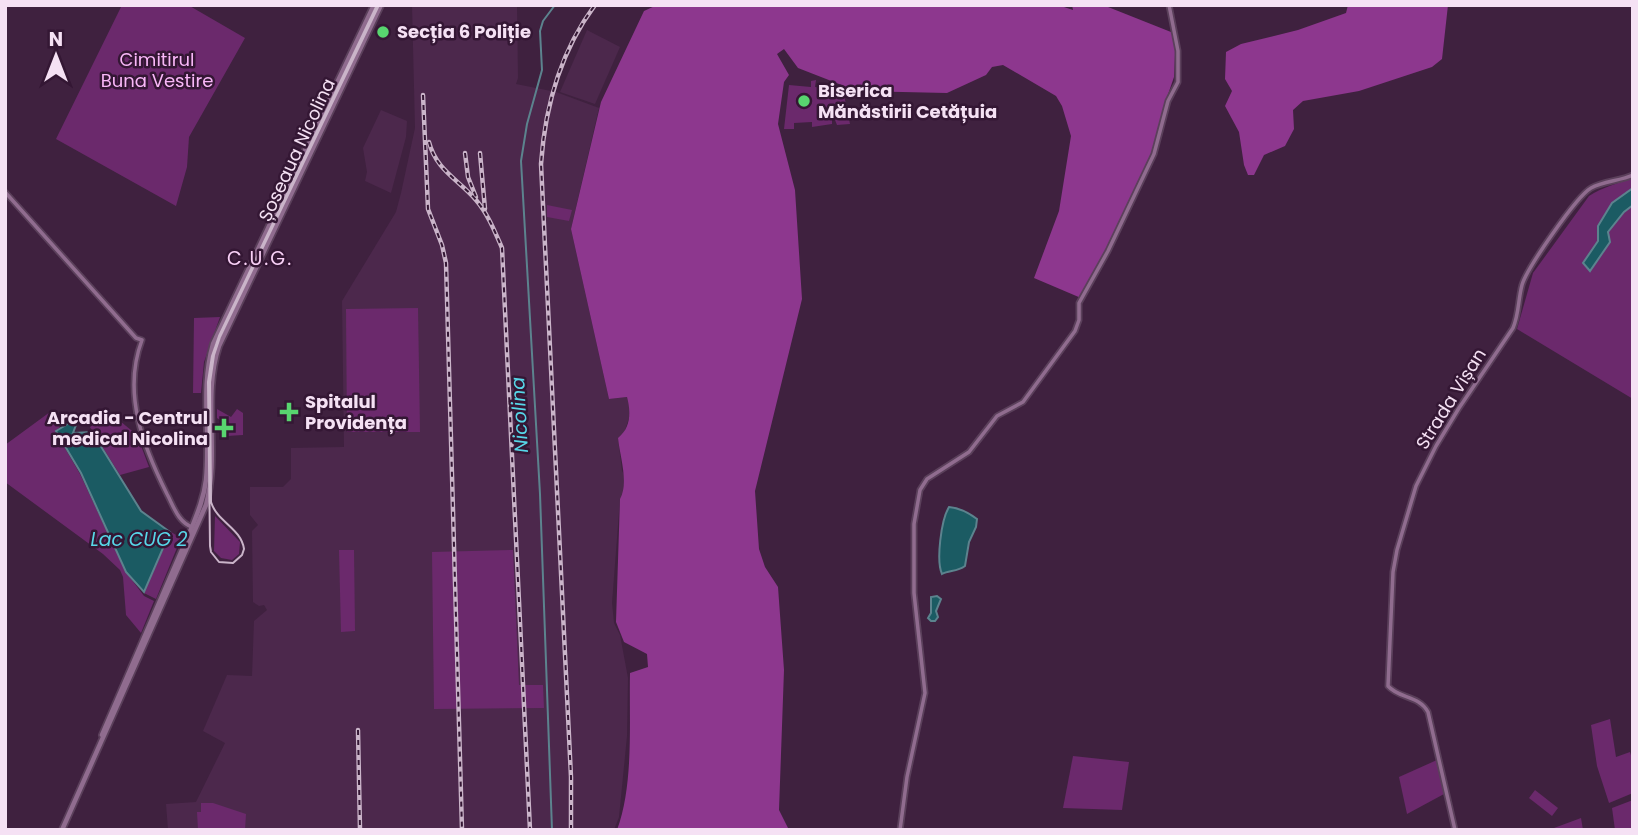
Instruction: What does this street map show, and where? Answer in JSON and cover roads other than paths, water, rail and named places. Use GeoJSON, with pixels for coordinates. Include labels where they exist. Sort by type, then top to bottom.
{"type":"FeatureCollection","features":[{"type":"Feature","properties":{"kind":"main road","name":"Șoseaua Nicolina"},"geometry":{"type":"LineString","coordinates":[[62,830],[193,527],[201,502],[206,478],[206,382],[213,344],[374,5]]}},
{"type":"Feature","properties":{"kind":"main road","name":"Șoseaua Nicolina"},"geometry":{"type":"LineString","coordinates":[[193,527],[206,505],[212,481],[212,375],[219,346],[382,5]]}},
{"type":"Feature","properties":{"kind":"street"},"geometry":{"type":"LineString","coordinates":[[900,830],[907,776],[925,693],[914,593],[914,524],[920,489],[927,479],[969,452],[998,416],[1023,402],[1071,338],[1078,323],[1080,300],[1108,251],[1154,154],[1168,101],[1178,82],[1178,51],[1169,5]]}},
{"type":"Feature","properties":{"kind":"street","name":"Strada Vișan"},"geometry":{"type":"LineString","coordinates":[[1455,830],[1428,712],[1417,700],[1388,687],[1393,572],[1405,519],[1422,474],[1459,408],[1509,335],[1518,314],[1522,285],[1528,271],[1586,192],[1599,184],[1613,183],[1633,175]]}},
{"type":"Feature","properties":{"kind":"street"},"geometry":{"type":"LineString","coordinates":[[5,192],[136,338],[142,340],[134,375],[140,430],[148,455],[181,521],[193,527]]}},
{"type":"Feature","properties":{"kind":"water"},"geometry":{"type":"Polygon","coordinates":[[[1633,188],[1633,205],[1608,232],[1610,242],[1590,271],[1583,263],[1598,241],[1598,226],[1612,203],[1633,188]]]}},
{"type":"Feature","properties":{"kind":"water","name":"Lac CUG 2"},"geometry":{"type":"Polygon","coordinates":[[[71,422],[76,425],[73,433],[92,432],[141,511],[170,532],[144,592],[126,572],[81,473],[56,431],[71,422]]]}},
{"type":"Feature","properties":{"kind":"water"},"geometry":{"type":"Polygon","coordinates":[[[949,507],[964,511],[977,519],[965,566],[942,574],[939,560],[940,540],[949,507]]]}},
{"type":"Feature","properties":{"kind":"water"},"geometry":{"type":"Polygon","coordinates":[[[937,596],[941,599],[936,611],[938,617],[931,621],[928,618],[931,613],[931,597],[937,596]]]}},
{"type":"Feature","properties":{"kind":"waterway","name":"Nicolina"},"geometry":{"type":"LineString","coordinates":[[552,830],[540,494],[521,161],[527,124],[542,70],[540,31],[543,21],[555,5]]}},
{"type":"Feature","properties":{"kind":"tram line"},"geometry":{"type":"LineString","coordinates":[[377,5],[219,336],[212,356],[208,382],[210,546],[219,562],[233,563],[242,555],[244,549],[238,536],[218,515],[211,502],[210,382],[214,355],[220,337],[379,5]]}},
{"type":"Feature","properties":{"kind":"railway"},"geometry":{"type":"LineString","coordinates":[[571,830],[571,777],[541,164],[546,121],[556,80],[572,42],[595,5]]}},
{"type":"Feature","properties":{"kind":"railway"},"geometry":{"type":"LineString","coordinates":[[423,95],[428,209],[446,263],[462,830]]}},
{"type":"Feature","properties":{"kind":"railway"},"geometry":{"type":"LineString","coordinates":[[429,142],[442,167],[480,205],[502,248],[530,830]]}},
{"type":"Feature","properties":{"kind":"railway"},"geometry":{"type":"LineString","coordinates":[[465,153],[468,177],[476,197]]}},
{"type":"Feature","properties":{"kind":"railway"},"geometry":{"type":"LineString","coordinates":[[480,153],[485,209]]}},
{"type":"Feature","properties":{"kind":"railway"},"geometry":{"type":"LineString","coordinates":[[358,730],[360,830]]}},
{"type":"Feature","properties":{"kind":"place","name":"Secția 6 Poliție"},"geometry":{"type":"Point","coordinates":[383,32]}},
{"type":"Feature","properties":{"kind":"place","name":"Biserica Mănăstirii Cetățuia"},"geometry":{"type":"Point","coordinates":[804,101]}},
{"type":"Feature","properties":{"kind":"place","name":"Spitalul Providența"},"geometry":{"type":"Point","coordinates":[289,412]}},
{"type":"Feature","properties":{"kind":"place","name":"Arcadia - Centrul medical Nicolina"},"geometry":{"type":"Point","coordinates":[224,428]}},
{"type":"Feature","properties":{"kind":"district","name":"C.U.G."},"geometry":{"type":"Point","coordinates":[260,258]}},
{"type":"Feature","properties":{"kind":"park label","name":"Cimitirul Buna Vestire"},"geometry":{"type":"Point","coordinates":[157,70]}}]}
